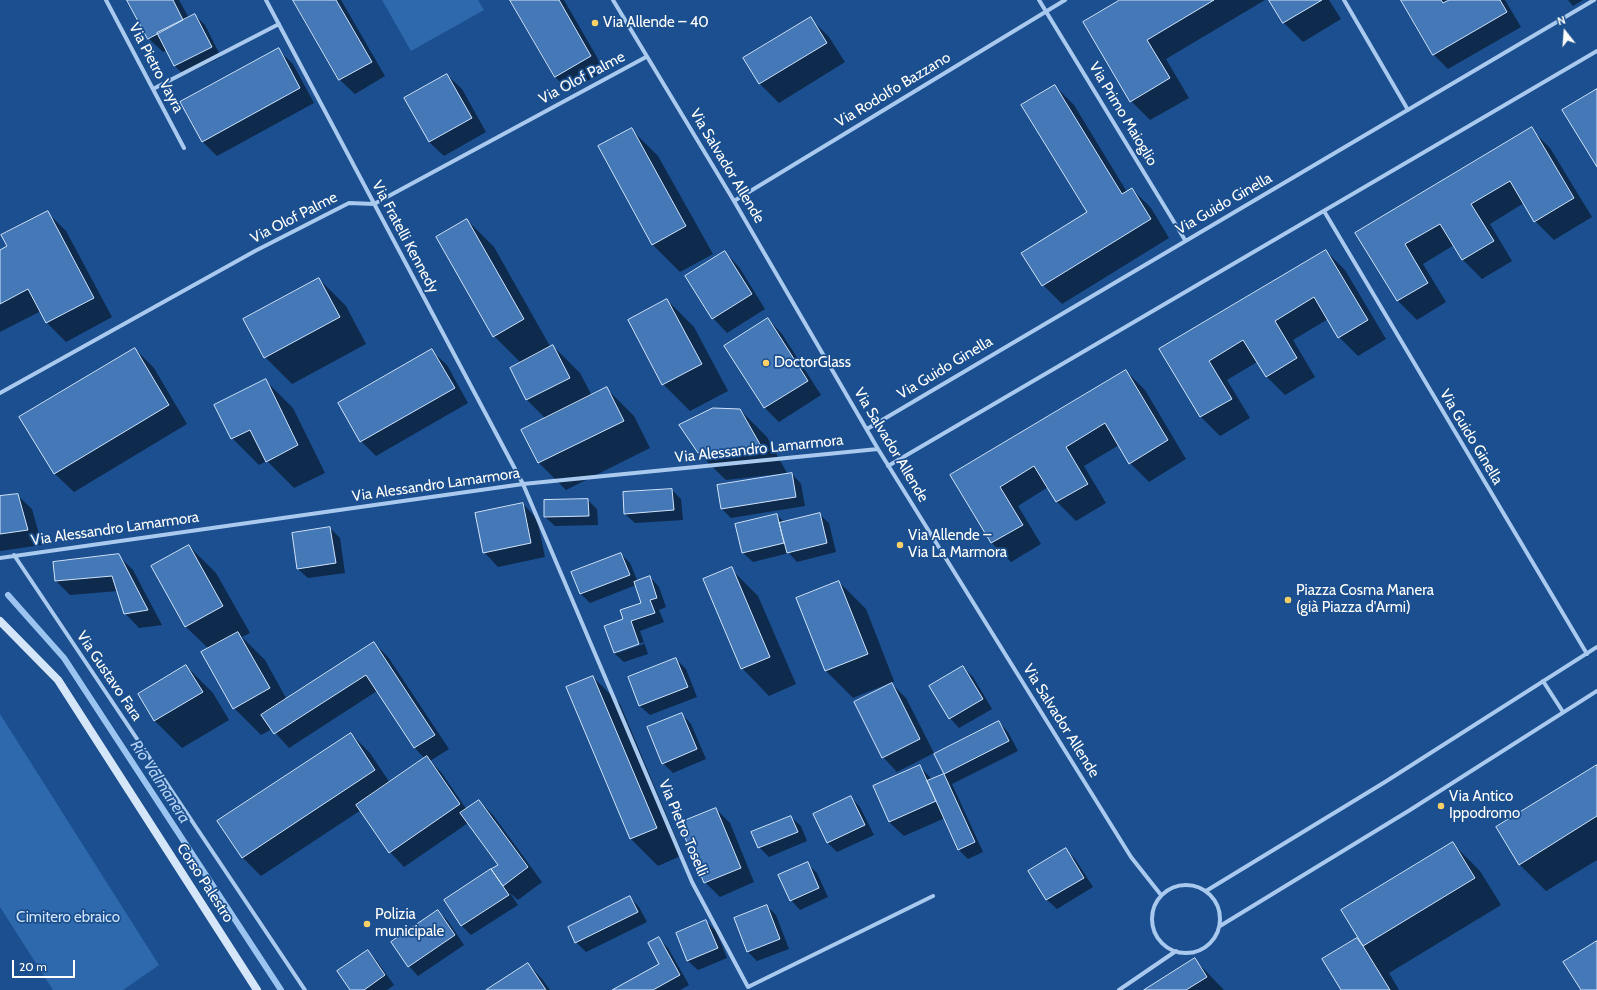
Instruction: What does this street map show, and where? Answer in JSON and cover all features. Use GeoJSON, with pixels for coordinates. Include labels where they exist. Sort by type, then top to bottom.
{"type":"FeatureCollection","features":[{"type":"Feature","properties":{"kind":"street","name":"Via Pietro Vayra"},"geometry":{"type":"LineString","coordinates":[[106,0],[184,148]]}},
{"type":"Feature","properties":{"kind":"street","name":"Via Fratelli Kennedy"},"geometry":{"type":"LineString","coordinates":[[266,0],[523,484]]}},
{"type":"Feature","properties":{"kind":"street","name":"Via Salvador Allende"},"geometry":{"type":"LineString","coordinates":[[612,0],[734,201],[888,466],[1131,857],[1161,895]]}},
{"type":"Feature","properties":{"kind":"street","name":"Via Primo Maioglio"},"geometry":{"type":"LineString","coordinates":[[1039,0],[1186,240]]}},
{"type":"Feature","properties":{"kind":"street","name":"Via Rodolfo Bazzano"},"geometry":{"type":"LineString","coordinates":[[734,201],[1065,0]]}},
{"type":"Feature","properties":{"kind":"street"},"geometry":{"type":"LineString","coordinates":[[1344,0],[1408,110]]}},
{"type":"Feature","properties":{"kind":"street","name":"Via Guido Ginella"},"geometry":{"type":"LineString","coordinates":[[867,429],[1594,0]]}},
{"type":"Feature","properties":{"kind":"street"},"geometry":{"type":"LineString","coordinates":[[153,89],[280,24]]}},
{"type":"Feature","properties":{"kind":"street"},"geometry":{"type":"LineString","coordinates":[[888,466],[1597,50]]}},
{"type":"Feature","properties":{"kind":"street","name":"Via Olof Palme"},"geometry":{"type":"LineString","coordinates":[[0,394],[255,251],[349,203],[374,204],[646,57]]}},
{"type":"Feature","properties":{"kind":"street","name":"Via Guido Ginella"},"geometry":{"type":"LineString","coordinates":[[1324,210],[1587,654]]}},
{"type":"Feature","properties":{"kind":"street","name":"Via Alessandro Lamarmora"},"geometry":{"type":"LineString","coordinates":[[0,558],[523,484],[878,449]]}},
{"type":"Feature","properties":{"kind":"street","name":"Via Pietro Toselli"},"geometry":{"type":"LineString","coordinates":[[523,484],[692,882],[748,987],[933,896]]}},
{"type":"Feature","properties":{"kind":"street","name":"Via Gustavo Fara"},"geometry":{"type":"LineString","coordinates":[[14,555],[305,990]]}},
{"type":"Feature","properties":{"kind":"street","name":"Corso Palestro"},"geometry":{"type":"LineString","coordinates":[[0,621],[58,680],[257,990]]}},
{"type":"Feature","properties":{"kind":"street"},"geometry":{"type":"LineString","coordinates":[[1206,890],[1385,782],[1597,648]]}},
{"type":"Feature","properties":{"kind":"street"},"geometry":{"type":"LineString","coordinates":[[1543,681],[1564,712]]}},
{"type":"Feature","properties":{"kind":"street"},"geometry":{"type":"LineString","coordinates":[[1220,926],[1410,810],[1597,691]]}},
{"type":"Feature","properties":{"kind":"street"},"geometry":{"type":"LineString","coordinates":[[1178,885],[1197,886],[1206,890],[1213,897],[1218,906],[1220,926],[1216,936],[1208,945],[1199,951],[1188,953],[1176,951],[1160,941],[1152,922],[1152,913],[1161,895],[1178,885]]}},
{"type":"Feature","properties":{"kind":"street"},"geometry":{"type":"LineString","coordinates":[[1118,990],[1176,951]]}},
{"type":"Feature","properties":{"kind":"green space"},"geometry":{"type":"Polygon","coordinates":[[[382,0],[478,0],[484,10],[411,51],[382,0]]]}},
{"type":"Feature","properties":{"kind":"green space","name":"Cimitero ebraico"},"geometry":{"type":"Polygon","coordinates":[[[0,714],[159,965],[123,990],[53,990],[0,907],[0,714]]]}},
{"type":"Feature","properties":{"kind":"building"},"geometry":{"type":"Polygon","coordinates":[[[127,0],[173,0],[183,20],[148,39],[127,0]]]}},
{"type":"Feature","properties":{"kind":"building"},"geometry":{"type":"Polygon","coordinates":[[[293,0],[336,0],[372,62],[339,80],[293,0]]]}},
{"type":"Feature","properties":{"kind":"building"},"geometry":{"type":"Polygon","coordinates":[[[510,0],[559,0],[591,56],[555,77],[510,0]]]}},
{"type":"Feature","properties":{"kind":"building"},"geometry":{"type":"Polygon","coordinates":[[[1120,0],[1214,0],[1147,40],[1170,78],[1130,102],[1083,22],[1120,0]]]}},
{"type":"Feature","properties":{"kind":"building"},"geometry":{"type":"Polygon","coordinates":[[[1269,0],[1322,0],[1283,23],[1269,0]]]}},
{"type":"Feature","properties":{"kind":"building"},"geometry":{"type":"Polygon","coordinates":[[[1401,0],[1441,0],[1443,3],[1449,0],[1500,0],[1507,12],[1433,55],[1401,0]]]}},
{"type":"Feature","properties":{"kind":"building"},"geometry":{"type":"Polygon","coordinates":[[[195,14],[212,47],[174,66],[157,33],[195,14]]]}},
{"type":"Feature","properties":{"kind":"building"},"geometry":{"type":"Polygon","coordinates":[[[811,17],[827,43],[759,84],[743,58],[811,17]]]}},
{"type":"Feature","properties":{"kind":"building"},"geometry":{"type":"Polygon","coordinates":[[[279,48],[300,88],[202,142],[180,102],[279,48]]]}},
{"type":"Feature","properties":{"kind":"building"},"geometry":{"type":"Polygon","coordinates":[[[447,74],[472,118],[429,142],[404,98],[447,74]]]}},
{"type":"Feature","properties":{"kind":"building"},"geometry":{"type":"Polygon","coordinates":[[[1055,85],[1122,194],[1132,188],[1151,219],[1042,286],[1021,253],[1087,212],[1021,105],[1055,85]]]}},
{"type":"Feature","properties":{"kind":"building"},"geometry":{"type":"Polygon","coordinates":[[[1597,89],[1597,167],[1562,110],[1597,89]]]}},
{"type":"Feature","properties":{"kind":"building"},"geometry":{"type":"Polygon","coordinates":[[[1532,127],[1574,198],[1534,222],[1510,181],[1471,204],[1494,241],[1462,260],[1440,224],[1405,244],[1428,283],[1397,301],[1355,233],[1532,127]]]}},
{"type":"Feature","properties":{"kind":"building"},"geometry":{"type":"Polygon","coordinates":[[[632,128],[686,226],[652,245],[598,146],[632,128]]]}},
{"type":"Feature","properties":{"kind":"building"},"geometry":{"type":"Polygon","coordinates":[[[48,211],[94,298],[46,323],[28,289],[0,304],[0,250],[7,246],[1,235],[48,211]]]}},
{"type":"Feature","properties":{"kind":"building"},"geometry":{"type":"Polygon","coordinates":[[[467,219],[524,319],[493,337],[436,237],[467,219]]]}},
{"type":"Feature","properties":{"kind":"building"},"geometry":{"type":"Polygon","coordinates":[[[1326,250],[1368,320],[1338,338],[1314,297],[1275,321],[1297,358],[1266,377],[1243,340],[1209,361],[1232,399],[1200,417],[1159,349],[1326,250]]]}},
{"type":"Feature","properties":{"kind":"building"},"geometry":{"type":"Polygon","coordinates":[[[725,251],[752,294],[712,319],[685,276],[725,251]]]}},
{"type":"Feature","properties":{"kind":"building"},"geometry":{"type":"Polygon","coordinates":[[[319,278],[340,317],[264,358],[243,319],[319,278]]]}},
{"type":"Feature","properties":{"kind":"building"},"geometry":{"type":"Polygon","coordinates":[[[667,299],[702,364],[662,385],[628,320],[667,299]]]}},
{"type":"Feature","properties":{"kind":"building","name":"DoctorGlass"},"geometry":{"type":"Polygon","coordinates":[[[768,318],[808,381],[764,408],[724,346],[768,318]]]}},
{"type":"Feature","properties":{"kind":"building"},"geometry":{"type":"Polygon","coordinates":[[[553,345],[570,378],[526,400],[510,368],[553,345]]]}},
{"type":"Feature","properties":{"kind":"building"},"geometry":{"type":"Polygon","coordinates":[[[135,348],[169,405],[54,474],[19,417],[135,348]]]}},
{"type":"Feature","properties":{"kind":"building"},"geometry":{"type":"Polygon","coordinates":[[[432,349],[455,388],[360,442],[338,403],[432,349]]]}},
{"type":"Feature","properties":{"kind":"building"},"geometry":{"type":"Polygon","coordinates":[[[1126,370],[1168,440],[1129,464],[1105,423],[1066,447],[1088,484],[1056,502],[1034,466],[1000,487],[1023,525],[991,543],[950,475],[1126,370]]]}},
{"type":"Feature","properties":{"kind":"building"},"geometry":{"type":"Polygon","coordinates":[[[266,379],[298,445],[266,462],[250,430],[231,439],[214,405],[266,379]]]}},
{"type":"Feature","properties":{"kind":"building"},"geometry":{"type":"Polygon","coordinates":[[[607,387],[624,421],[538,463],[521,430],[607,387]]]}},
{"type":"Feature","properties":{"kind":"building"},"geometry":{"type":"Polygon","coordinates":[[[713,408],[740,409],[761,446],[698,453],[679,425],[713,408]]]}},
{"type":"Feature","properties":{"kind":"building"},"geometry":{"type":"Polygon","coordinates":[[[792,473],[796,497],[721,509],[717,485],[792,473]]]}},
{"type":"Feature","properties":{"kind":"building"},"geometry":{"type":"Polygon","coordinates":[[[672,489],[674,510],[624,514],[623,492],[672,489]]]}},
{"type":"Feature","properties":{"kind":"building"},"geometry":{"type":"Polygon","coordinates":[[[18,494],[28,530],[0,534],[0,496],[18,494]]]}},
{"type":"Feature","properties":{"kind":"building"},"geometry":{"type":"Polygon","coordinates":[[[588,499],[589,516],[544,517],[544,500],[588,499]]]}},
{"type":"Feature","properties":{"kind":"building"},"geometry":{"type":"Polygon","coordinates":[[[523,503],[531,543],[483,553],[475,513],[523,503]]]}},
{"type":"Feature","properties":{"kind":"building"},"geometry":{"type":"Polygon","coordinates":[[[820,513],[827,543],[787,553],[779,523],[820,513]]]}},
{"type":"Feature","properties":{"kind":"building"},"geometry":{"type":"Polygon","coordinates":[[[777,514],[784,543],[742,553],[735,524],[777,514]]]}},
{"type":"Feature","properties":{"kind":"building"},"geometry":{"type":"Polygon","coordinates":[[[330,527],[336,563],[297,569],[292,533],[330,527]]]}},
{"type":"Feature","properties":{"kind":"building"},"geometry":{"type":"Polygon","coordinates":[[[189,545],[223,606],[185,627],[151,566],[189,545]]]}},
{"type":"Feature","properties":{"kind":"building"},"geometry":{"type":"Polygon","coordinates":[[[621,553],[630,575],[580,594],[571,572],[621,553]]]}},
{"type":"Feature","properties":{"kind":"building"},"geometry":{"type":"Polygon","coordinates":[[[119,554],[148,610],[124,614],[112,576],[55,581],[53,562],[119,554]]]}},
{"type":"Feature","properties":{"kind":"building"},"geometry":{"type":"Polygon","coordinates":[[[732,567],[770,657],[741,669],[703,579],[732,567]]]}},
{"type":"Feature","properties":{"kind":"building"},"geometry":{"type":"Polygon","coordinates":[[[650,576],[657,598],[650,600],[655,613],[631,621],[639,644],[614,653],[604,626],[623,619],[620,610],[641,603],[634,582],[650,576]]]}},
{"type":"Feature","properties":{"kind":"building"},"geometry":{"type":"Polygon","coordinates":[[[839,581],[868,654],[825,671],[796,598],[839,581]]]}},
{"type":"Feature","properties":{"kind":"building"},"geometry":{"type":"Polygon","coordinates":[[[238,632],[270,688],[233,709],[201,652],[238,632]]]}},
{"type":"Feature","properties":{"kind":"building"},"geometry":{"type":"Polygon","coordinates":[[[374,642],[435,735],[414,748],[366,675],[274,734],[261,715],[374,642]]]}},
{"type":"Feature","properties":{"kind":"building"},"geometry":{"type":"Polygon","coordinates":[[[676,658],[688,687],[639,706],[628,677],[676,658]]]}},
{"type":"Feature","properties":{"kind":"building"},"geometry":{"type":"Polygon","coordinates":[[[186,665],[203,692],[154,721],[138,694],[186,665]]]}},
{"type":"Feature","properties":{"kind":"building"},"geometry":{"type":"Polygon","coordinates":[[[963,666],[983,699],[949,719],[929,686],[963,666]]]}},
{"type":"Feature","properties":{"kind":"building"},"geometry":{"type":"Polygon","coordinates":[[[593,676],[657,828],[630,839],[566,687],[593,676]]]}},
{"type":"Feature","properties":{"kind":"building"},"geometry":{"type":"Polygon","coordinates":[[[892,683],[920,739],[882,758],[854,702],[892,683]]]}},
{"type":"Feature","properties":{"kind":"building"},"geometry":{"type":"Polygon","coordinates":[[[682,713],[697,749],[662,764],[647,727],[682,713]]]}},
{"type":"Feature","properties":{"kind":"building"},"geometry":{"type":"Polygon","coordinates":[[[999,721],[1009,741],[944,774],[934,754],[999,721]]]}},
{"type":"Feature","properties":{"kind":"building"},"geometry":{"type":"Polygon","coordinates":[[[351,733],[375,770],[242,858],[217,821],[351,733]]]}},
{"type":"Feature","properties":{"kind":"building"},"geometry":{"type":"Polygon","coordinates":[[[427,756],[460,804],[389,853],[356,805],[427,756]]]}},
{"type":"Feature","properties":{"kind":"building"},"geometry":{"type":"Polygon","coordinates":[[[920,765],[936,801],[889,822],[873,786],[920,765]]]}},
{"type":"Feature","properties":{"kind":"building"},"geometry":{"type":"Polygon","coordinates":[[[1597,765],[1597,816],[1519,865],[1496,827],[1597,765]]]}},
{"type":"Feature","properties":{"kind":"building"},"geometry":{"type":"Polygon","coordinates":[[[944,774],[975,842],[958,850],[927,781],[944,774]]]}},
{"type":"Feature","properties":{"kind":"building"},"geometry":{"type":"Polygon","coordinates":[[[851,796],[865,825],[827,843],[813,814],[851,796]]]}},
{"type":"Feature","properties":{"kind":"building"},"geometry":{"type":"Polygon","coordinates":[[[479,800],[528,867],[503,886],[491,869],[498,865],[460,813],[479,800]]]}},
{"type":"Feature","properties":{"kind":"building"},"geometry":{"type":"Polygon","coordinates":[[[716,808],[741,868],[704,883],[679,823],[716,808]]]}},
{"type":"Feature","properties":{"kind":"building"},"geometry":{"type":"Polygon","coordinates":[[[791,816],[798,832],[758,848],[751,832],[791,816]]]}},
{"type":"Feature","properties":{"kind":"building"},"geometry":{"type":"Polygon","coordinates":[[[1453,842],[1475,878],[1363,946],[1341,910],[1453,842]]]}},
{"type":"Feature","properties":{"kind":"building"},"geometry":{"type":"Polygon","coordinates":[[[1066,848],[1084,878],[1046,900],[1028,871],[1066,848]]]}},
{"type":"Feature","properties":{"kind":"building"},"geometry":{"type":"Polygon","coordinates":[[[808,862],[819,888],[790,901],[778,875],[808,862]]]}},
{"type":"Feature","properties":{"kind":"building"},"geometry":{"type":"Polygon","coordinates":[[[491,869],[509,895],[461,926],[444,900],[491,869]]]}},
{"type":"Feature","properties":{"kind":"building"},"geometry":{"type":"Polygon","coordinates":[[[630,896],[638,912],[575,943],[568,927],[630,896]]]}},
{"type":"Feature","properties":{"kind":"building"},"geometry":{"type":"Polygon","coordinates":[[[767,905],[780,939],[747,952],[734,918],[767,905]]]}},
{"type":"Feature","properties":{"kind":"building"},"geometry":{"type":"Polygon","coordinates":[[[438,910],[455,935],[408,967],[391,942],[438,910]]]}},
{"type":"Feature","properties":{"kind":"building"},"geometry":{"type":"Polygon","coordinates":[[[706,920],[718,948],[687,961],[676,933],[706,920]]]}},
{"type":"Feature","properties":{"kind":"building"},"geometry":{"type":"Polygon","coordinates":[[[659,937],[680,975],[653,990],[612,990],[659,964],[648,943],[659,937]]]}},
{"type":"Feature","properties":{"kind":"building"},"geometry":{"type":"Polygon","coordinates":[[[1357,938],[1390,990],[1341,990],[1322,959],[1357,938]]]}},
{"type":"Feature","properties":{"kind":"building"},"geometry":{"type":"Polygon","coordinates":[[[1597,941],[1597,990],[1581,990],[1563,962],[1597,941]]]}},
{"type":"Feature","properties":{"kind":"building"},"geometry":{"type":"Polygon","coordinates":[[[368,950],[385,975],[364,990],[350,990],[337,971],[368,950]]]}},
{"type":"Feature","properties":{"kind":"building"},"geometry":{"type":"Polygon","coordinates":[[[1195,958],[1207,977],[1186,990],[1144,990],[1195,958]]]}},
{"type":"Feature","properties":{"kind":"building"},"geometry":{"type":"Polygon","coordinates":[[[528,963],[546,990],[486,990],[528,963]]]}},
{"type":"Feature","properties":{"kind":"waterway","name":"Rio Valmanera"},"geometry":{"type":"LineString","coordinates":[[8,595],[64,658],[281,990]]}},
{"type":"Feature","properties":{"kind":"place","name":"Via Allende – 40"},"geometry":{"type":"Point","coordinates":[595,23]}},
{"type":"Feature","properties":{"kind":"place","name":"DoctorGlass"},"geometry":{"type":"Point","coordinates":[766,363]}},
{"type":"Feature","properties":{"kind":"place","name":"Via Allende – Via La Marmora"},"geometry":{"type":"Point","coordinates":[900,545]}},
{"type":"Feature","properties":{"kind":"place","name":"Piazza Cosma Manera (già Piazza d'Armi)"},"geometry":{"type":"Point","coordinates":[1288,600]}},
{"type":"Feature","properties":{"kind":"place","name":"Via Antico Ippodromo"},"geometry":{"type":"Point","coordinates":[1441,806]}},
{"type":"Feature","properties":{"kind":"place","name":"Polizia municipale"},"geometry":{"type":"Point","coordinates":[367,924]}}]}
